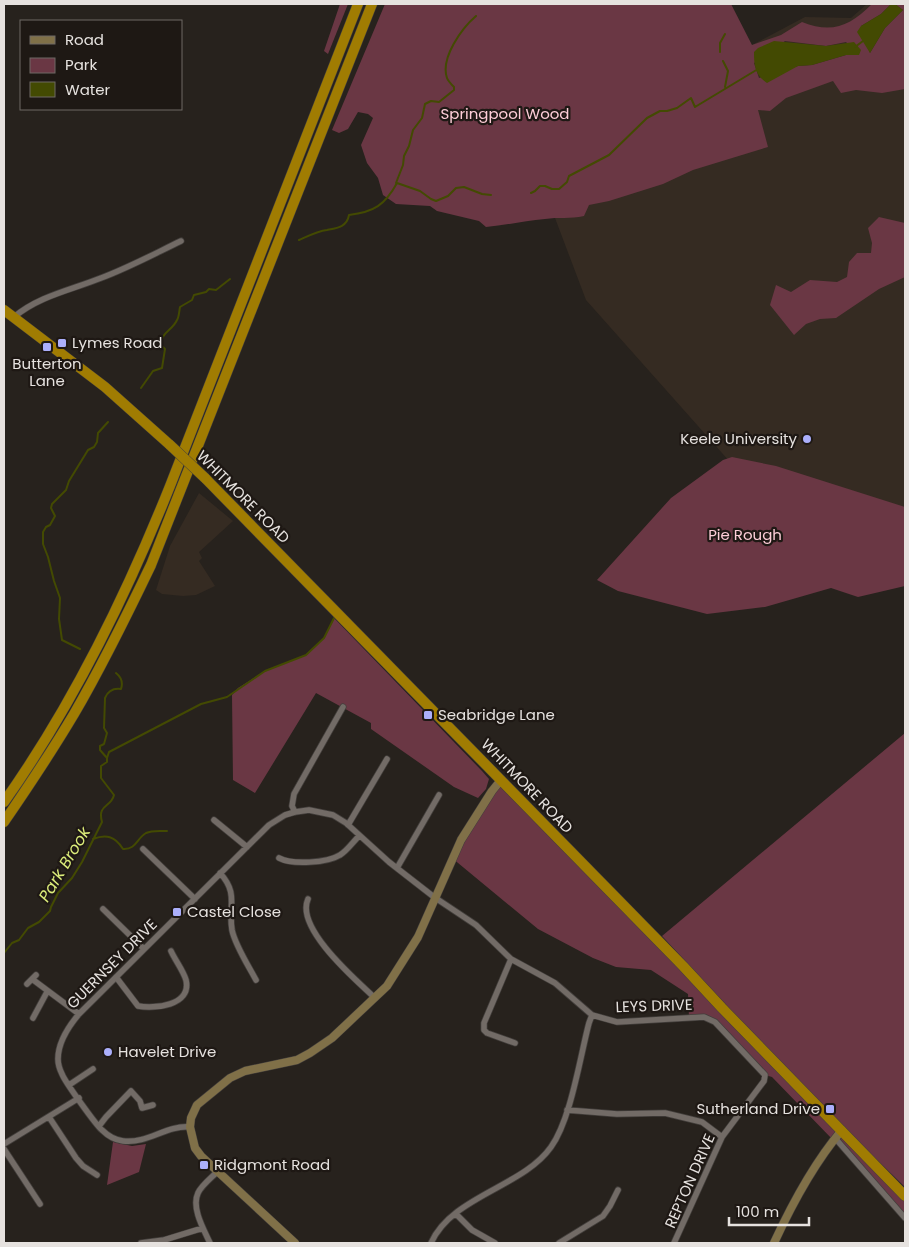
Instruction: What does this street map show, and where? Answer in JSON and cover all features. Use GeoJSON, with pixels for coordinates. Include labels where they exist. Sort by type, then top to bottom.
{"type":"FeatureCollection","features":[{"type":"Feature","properties":{"kind":"highway"},"geometry":{"type":"LineString","coordinates":[[4,802],[44,742],[82,675],[142,554],[358,4]]}},
{"type":"Feature","properties":{"kind":"highway"},"geometry":{"type":"LineString","coordinates":[[4,822],[74,714],[121,627],[151,565],[372,4]]}},
{"type":"Feature","properties":{"kind":"highway","name":"WHITMORE ROAD"},"geometry":{"type":"LineString","coordinates":[[8,316],[105,387],[205,478],[501,780],[838,1134],[905,1196]]}},
{"type":"Feature","properties":{"kind":"street"},"geometry":{"type":"LineString","coordinates":[[8,316],[52,295],[100,279],[181,242]]}},
{"type":"Feature","properties":{"kind":"street"},"geometry":{"type":"LineString","coordinates":[[296,812],[292,806],[294,794],[343,707]]}},
{"type":"Feature","properties":{"kind":"street"},"geometry":{"type":"LineString","coordinates":[[348,825],[387,759]]}},
{"type":"Feature","properties":{"kind":"street"},"geometry":{"type":"LineString","coordinates":[[294,1243],[217,1172],[195,1148],[190,1127],[191,1118],[197,1105],[230,1078],[245,1071],[297,1060],[310,1054],[332,1038],[387,986],[418,938],[434,897],[461,840],[501,780]]}},
{"type":"Feature","properties":{"kind":"street"},"geometry":{"type":"LineString","coordinates":[[397,868],[439,795]]}},
{"type":"Feature","properties":{"kind":"street","name":"GUERNSEY DRIVE"},"geometry":{"type":"LineString","coordinates":[[190,1127],[179,1126],[148,1139],[138,1141],[115,1139],[99,1126],[62,1075],[58,1060],[61,1043],[69,1026],[79,1014],[269,825],[285,815],[296,812],[309,810],[332,815],[348,825],[397,868],[434,897]]}},
{"type":"Feature","properties":{"kind":"street"},"geometry":{"type":"LineString","coordinates":[[214,820],[247,847]]}},
{"type":"Feature","properties":{"kind":"street"},"geometry":{"type":"LineString","coordinates":[[279,858],[286,862],[296,862],[315,861],[339,856],[359,836]]}},
{"type":"Feature","properties":{"kind":"street"},"geometry":{"type":"LineString","coordinates":[[143,849],[195,898]]}},
{"type":"Feature","properties":{"kind":"street"},"geometry":{"type":"LineString","coordinates":[[220,873],[228,882],[232,897],[232,929],[256,980]]}},
{"type":"Feature","properties":{"kind":"street","name":"LEYS DRIVE"},"geometry":{"type":"LineString","coordinates":[[434,897],[476,925],[511,959],[555,983],[592,1014],[617,1022],[704,1017],[710,1019],[765,1075],[764,1080]]}},
{"type":"Feature","properties":{"kind":"street"},"geometry":{"type":"LineString","coordinates":[[308,899],[307,916],[311,927],[342,966],[375,998]]}},
{"type":"Feature","properties":{"kind":"street"},"geometry":{"type":"LineString","coordinates":[[103,908],[144,949]]}},
{"type":"Feature","properties":{"kind":"street"},"geometry":{"type":"LineString","coordinates":[[116,977],[138,1006],[156,1008],[171,1004],[181,998],[186,989],[186,980],[171,951]]}},
{"type":"Feature","properties":{"kind":"street"},"geometry":{"type":"LineString","coordinates":[[511,959],[486,1017],[484,1030],[515,1044]]}},
{"type":"Feature","properties":{"kind":"street"},"geometry":{"type":"LineString","coordinates":[[32,979],[79,1014]]}},
{"type":"Feature","properties":{"kind":"street"},"geometry":{"type":"LineString","coordinates":[[33,1018],[47,992]]}},
{"type":"Feature","properties":{"kind":"street"},"geometry":{"type":"LineString","coordinates":[[431,1243],[442,1227],[456,1214],[479,1196],[509,1181],[534,1164],[551,1147],[567,1110],[592,1014]]}},
{"type":"Feature","properties":{"kind":"street"},"geometry":{"type":"LineString","coordinates":[[69,1085],[93,1069]]}},
{"type":"Feature","properties":{"kind":"street","name":"REPTON DRIVE"},"geometry":{"type":"LineString","coordinates":[[674,1243],[722,1137],[764,1080]]}},
{"type":"Feature","properties":{"kind":"street"},"geometry":{"type":"LineString","coordinates":[[99,1126],[131,1091],[140,1101],[142,1108],[153,1105]]}},
{"type":"Feature","properties":{"kind":"street"},"geometry":{"type":"LineString","coordinates":[[4,1144],[79,1098]]}},
{"type":"Feature","properties":{"kind":"street"},"geometry":{"type":"LineString","coordinates":[[567,1110],[617,1114],[665,1113],[702,1122],[722,1137]]}},
{"type":"Feature","properties":{"kind":"street"},"geometry":{"type":"LineString","coordinates":[[49,1117],[76,1158],[83,1166],[97,1175]]}},
{"type":"Feature","properties":{"kind":"street"},"geometry":{"type":"LineString","coordinates":[[774,1243],[804,1185],[838,1134]]}},
{"type":"Feature","properties":{"kind":"street","name":"WHITMORE ROAD"},"geometry":{"type":"LineString","coordinates":[[838,1134],[905,1218]]}},
{"type":"Feature","properties":{"kind":"street"},"geometry":{"type":"LineString","coordinates":[[4,1149],[40,1204]]}},
{"type":"Feature","properties":{"kind":"street"},"geometry":{"type":"LineString","coordinates":[[210,1243],[203,1228],[196,1204],[198,1192],[217,1172]]}},
{"type":"Feature","properties":{"kind":"street"},"geometry":{"type":"LineString","coordinates":[[559,1243],[603,1216],[618,1190]]}},
{"type":"Feature","properties":{"kind":"street"},"geometry":{"type":"LineString","coordinates":[[456,1214],[472,1230],[495,1243]]}},
{"type":"Feature","properties":{"kind":"street"},"geometry":{"type":"LineString","coordinates":[[141,1243],[164,1240],[203,1228]]}},
{"type":"Feature","properties":{"kind":"shaded area","name":"Keele University"},"geometry":{"type":"Polygon","coordinates":[[[867,4],[905,4],[905,578],[843,589],[586,300],[555,218],[752,45],[805,17],[851,18],[867,4]]]}},
{"type":"Feature","properties":{"kind":"shaded area"},"geometry":{"type":"Polygon","coordinates":[[[199,493],[233,521],[199,552],[202,558],[199,561],[215,586],[196,595],[162,594],[156,590],[170,546],[199,493]]]}},
{"type":"Feature","properties":{"kind":"green space"},"geometry":{"type":"Polygon","coordinates":[[[340,4],[348,4],[328,54],[324,51],[340,4]]]}},
{"type":"Feature","properties":{"kind":"green space","name":"Springpool Wood"},"geometry":{"type":"Polygon","coordinates":[[[385,4],[731,4],[752,45],[781,35],[802,22],[822,27],[840,26],[856,18],[872,4],[891,4],[881,14],[861,26],[870,53],[885,28],[903,10],[895,4],[905,4],[905,89],[882,93],[856,90],[841,93],[833,81],[786,98],[770,111],[758,110],[768,147],[693,170],[663,184],[609,201],[589,205],[584,216],[550,218],[486,227],[479,221],[437,211],[430,206],[396,204],[383,195],[378,178],[367,163],[361,145],[373,118],[368,114],[358,112],[348,129],[339,133],[332,130],[385,4]],[[785,41],[754,63],[759,78],[798,66],[812,65],[846,55],[859,55],[846,42],[826,46],[785,41]]]}},
{"type":"Feature","properties":{"kind":"green space"},"geometry":{"type":"Polygon","coordinates":[[[879,217],[905,223],[905,277],[879,289],[836,318],[820,319],[806,324],[794,335],[770,305],[776,285],[791,292],[810,280],[837,282],[847,277],[849,262],[857,253],[871,253],[872,243],[868,228],[879,217]]]}},
{"type":"Feature","properties":{"kind":"green space","name":"Pie Rough"},"geometry":{"type":"Polygon","coordinates":[[[732,457],[776,466],[905,507],[905,586],[858,597],[831,588],[765,607],[707,614],[618,591],[597,580],[671,498],[723,460],[732,457]]]}},
{"type":"Feature","properties":{"kind":"green space"},"geometry":{"type":"Polygon","coordinates":[[[334,618],[489,779],[486,789],[478,798],[454,787],[371,729],[371,723],[316,693],[255,793],[233,780],[232,695],[238,688],[265,671],[306,655],[324,638],[334,618]]]}},
{"type":"Feature","properties":{"kind":"green space"},"geometry":{"type":"Polygon","coordinates":[[[905,733],[905,1187],[813,1098],[662,936],[905,733]]]}},
{"type":"Feature","properties":{"kind":"green space"},"geometry":{"type":"Polygon","coordinates":[[[501,780],[842,1131],[833,1140],[772,1077],[765,1075],[710,1019],[689,1018],[688,994],[651,970],[616,967],[593,958],[538,929],[452,858],[501,780]]]}},
{"type":"Feature","properties":{"kind":"green space"},"geometry":{"type":"Polygon","coordinates":[[[842,1131],[905,1196],[905,1218],[838,1140],[842,1137],[842,1131]]]}},
{"type":"Feature","properties":{"kind":"green space"},"geometry":{"type":"Polygon","coordinates":[[[113,1142],[132,1146],[146,1144],[139,1172],[107,1185],[113,1142]]]}},
{"type":"Feature","properties":{"kind":"water"},"geometry":{"type":"Polygon","coordinates":[[[891,4],[895,4],[903,10],[885,28],[870,53],[857,32],[861,26],[881,14],[891,4]]]}},
{"type":"Feature","properties":{"kind":"water"},"geometry":{"type":"Polygon","coordinates":[[[774,41],[826,46],[854,42],[861,50],[859,55],[846,55],[812,65],[798,66],[767,83],[756,70],[754,52],[758,48],[774,41]]]}},
{"type":"Feature","properties":{"kind":"waterway"},"geometry":{"type":"LineString","coordinates":[[396,183],[413,130],[422,118],[425,104],[431,101],[439,102],[454,90],[454,87],[447,78],[446,70],[449,53],[459,36],[476,16]]}},
{"type":"Feature","properties":{"kind":"waterway"},"geometry":{"type":"LineString","coordinates":[[720,52],[720,43],[725,34]]}},
{"type":"Feature","properties":{"kind":"waterway","name":"Park Brook"},"geometry":{"type":"LineString","coordinates":[[855,47],[863,41]]}},
{"type":"Feature","properties":{"kind":"waterway"},"geometry":{"type":"LineString","coordinates":[[723,61],[728,71],[725,87]]}},
{"type":"Feature","properties":{"kind":"waterway","name":"Park Brook"},"geometry":{"type":"LineString","coordinates":[[531,193],[540,186],[559,189],[567,182],[569,176],[609,155],[647,118],[660,111],[677,108],[691,98],[695,107],[758,69]]}},
{"type":"Feature","properties":{"kind":"waterway","name":"Park Brook"},"geometry":{"type":"LineString","coordinates":[[299,240],[341,226],[346,222],[349,215],[365,212],[378,206],[393,191],[397,183],[420,191],[436,201],[448,196],[456,188],[464,187],[482,194],[491,195]]}},
{"type":"Feature","properties":{"kind":"waterway","name":"Park Brook"},"geometry":{"type":"LineString","coordinates":[[141,388],[153,371],[162,368],[165,349],[161,345],[161,341],[177,320],[180,307],[192,300],[194,295],[206,292],[209,289],[216,290],[230,279]]}},
{"type":"Feature","properties":{"kind":"waterway","name":"Park Brook"},"geometry":{"type":"LineString","coordinates":[[80,649],[62,640],[59,619],[60,598],[43,544],[43,532],[55,516],[51,508],[52,504],[66,490],[69,481],[88,450],[94,447],[97,442],[98,433],[108,422]]}},
{"type":"Feature","properties":{"kind":"waterway"},"geometry":{"type":"LineString","coordinates":[[107,758],[109,752],[201,704],[227,697],[265,671],[306,655],[324,638],[334,618]]}},
{"type":"Feature","properties":{"kind":"waterway","name":"Park Brook"},"geometry":{"type":"LineString","coordinates":[[4,953],[12,943],[19,940],[28,928],[39,922],[50,911],[58,893],[72,878],[82,862],[102,822],[101,812],[114,795],[101,778],[101,766],[107,762],[107,758],[100,750],[100,746],[104,744],[107,733],[104,728],[105,698],[110,692],[122,687],[121,680],[116,673]]}},
{"type":"Feature","properties":{"kind":"waterway"},"geometry":{"type":"LineString","coordinates":[[93,839],[110,837],[117,841],[123,849],[127,849],[134,846],[146,833],[167,831]]}},
{"type":"Feature","properties":{"kind":"place","name":"Lymes Road"},"geometry":{"type":"Point","coordinates":[62,343]}},
{"type":"Feature","properties":{"kind":"place","name":"Butterton Lane"},"geometry":{"type":"Point","coordinates":[47,347]}},
{"type":"Feature","properties":{"kind":"place","name":"Keele University"},"geometry":{"type":"Point","coordinates":[807,439]}},
{"type":"Feature","properties":{"kind":"place","name":"Seabridge Lane"},"geometry":{"type":"Point","coordinates":[428,715]}},
{"type":"Feature","properties":{"kind":"place","name":"Castel Close"},"geometry":{"type":"Point","coordinates":[177,912]}},
{"type":"Feature","properties":{"kind":"place","name":"Havelet Drive"},"geometry":{"type":"Point","coordinates":[108,1052]}},
{"type":"Feature","properties":{"kind":"place","name":"Sutherland Drive"},"geometry":{"type":"Point","coordinates":[830,1109]}},
{"type":"Feature","properties":{"kind":"place","name":"Ridgmont Road"},"geometry":{"type":"Point","coordinates":[204,1165]}}]}
